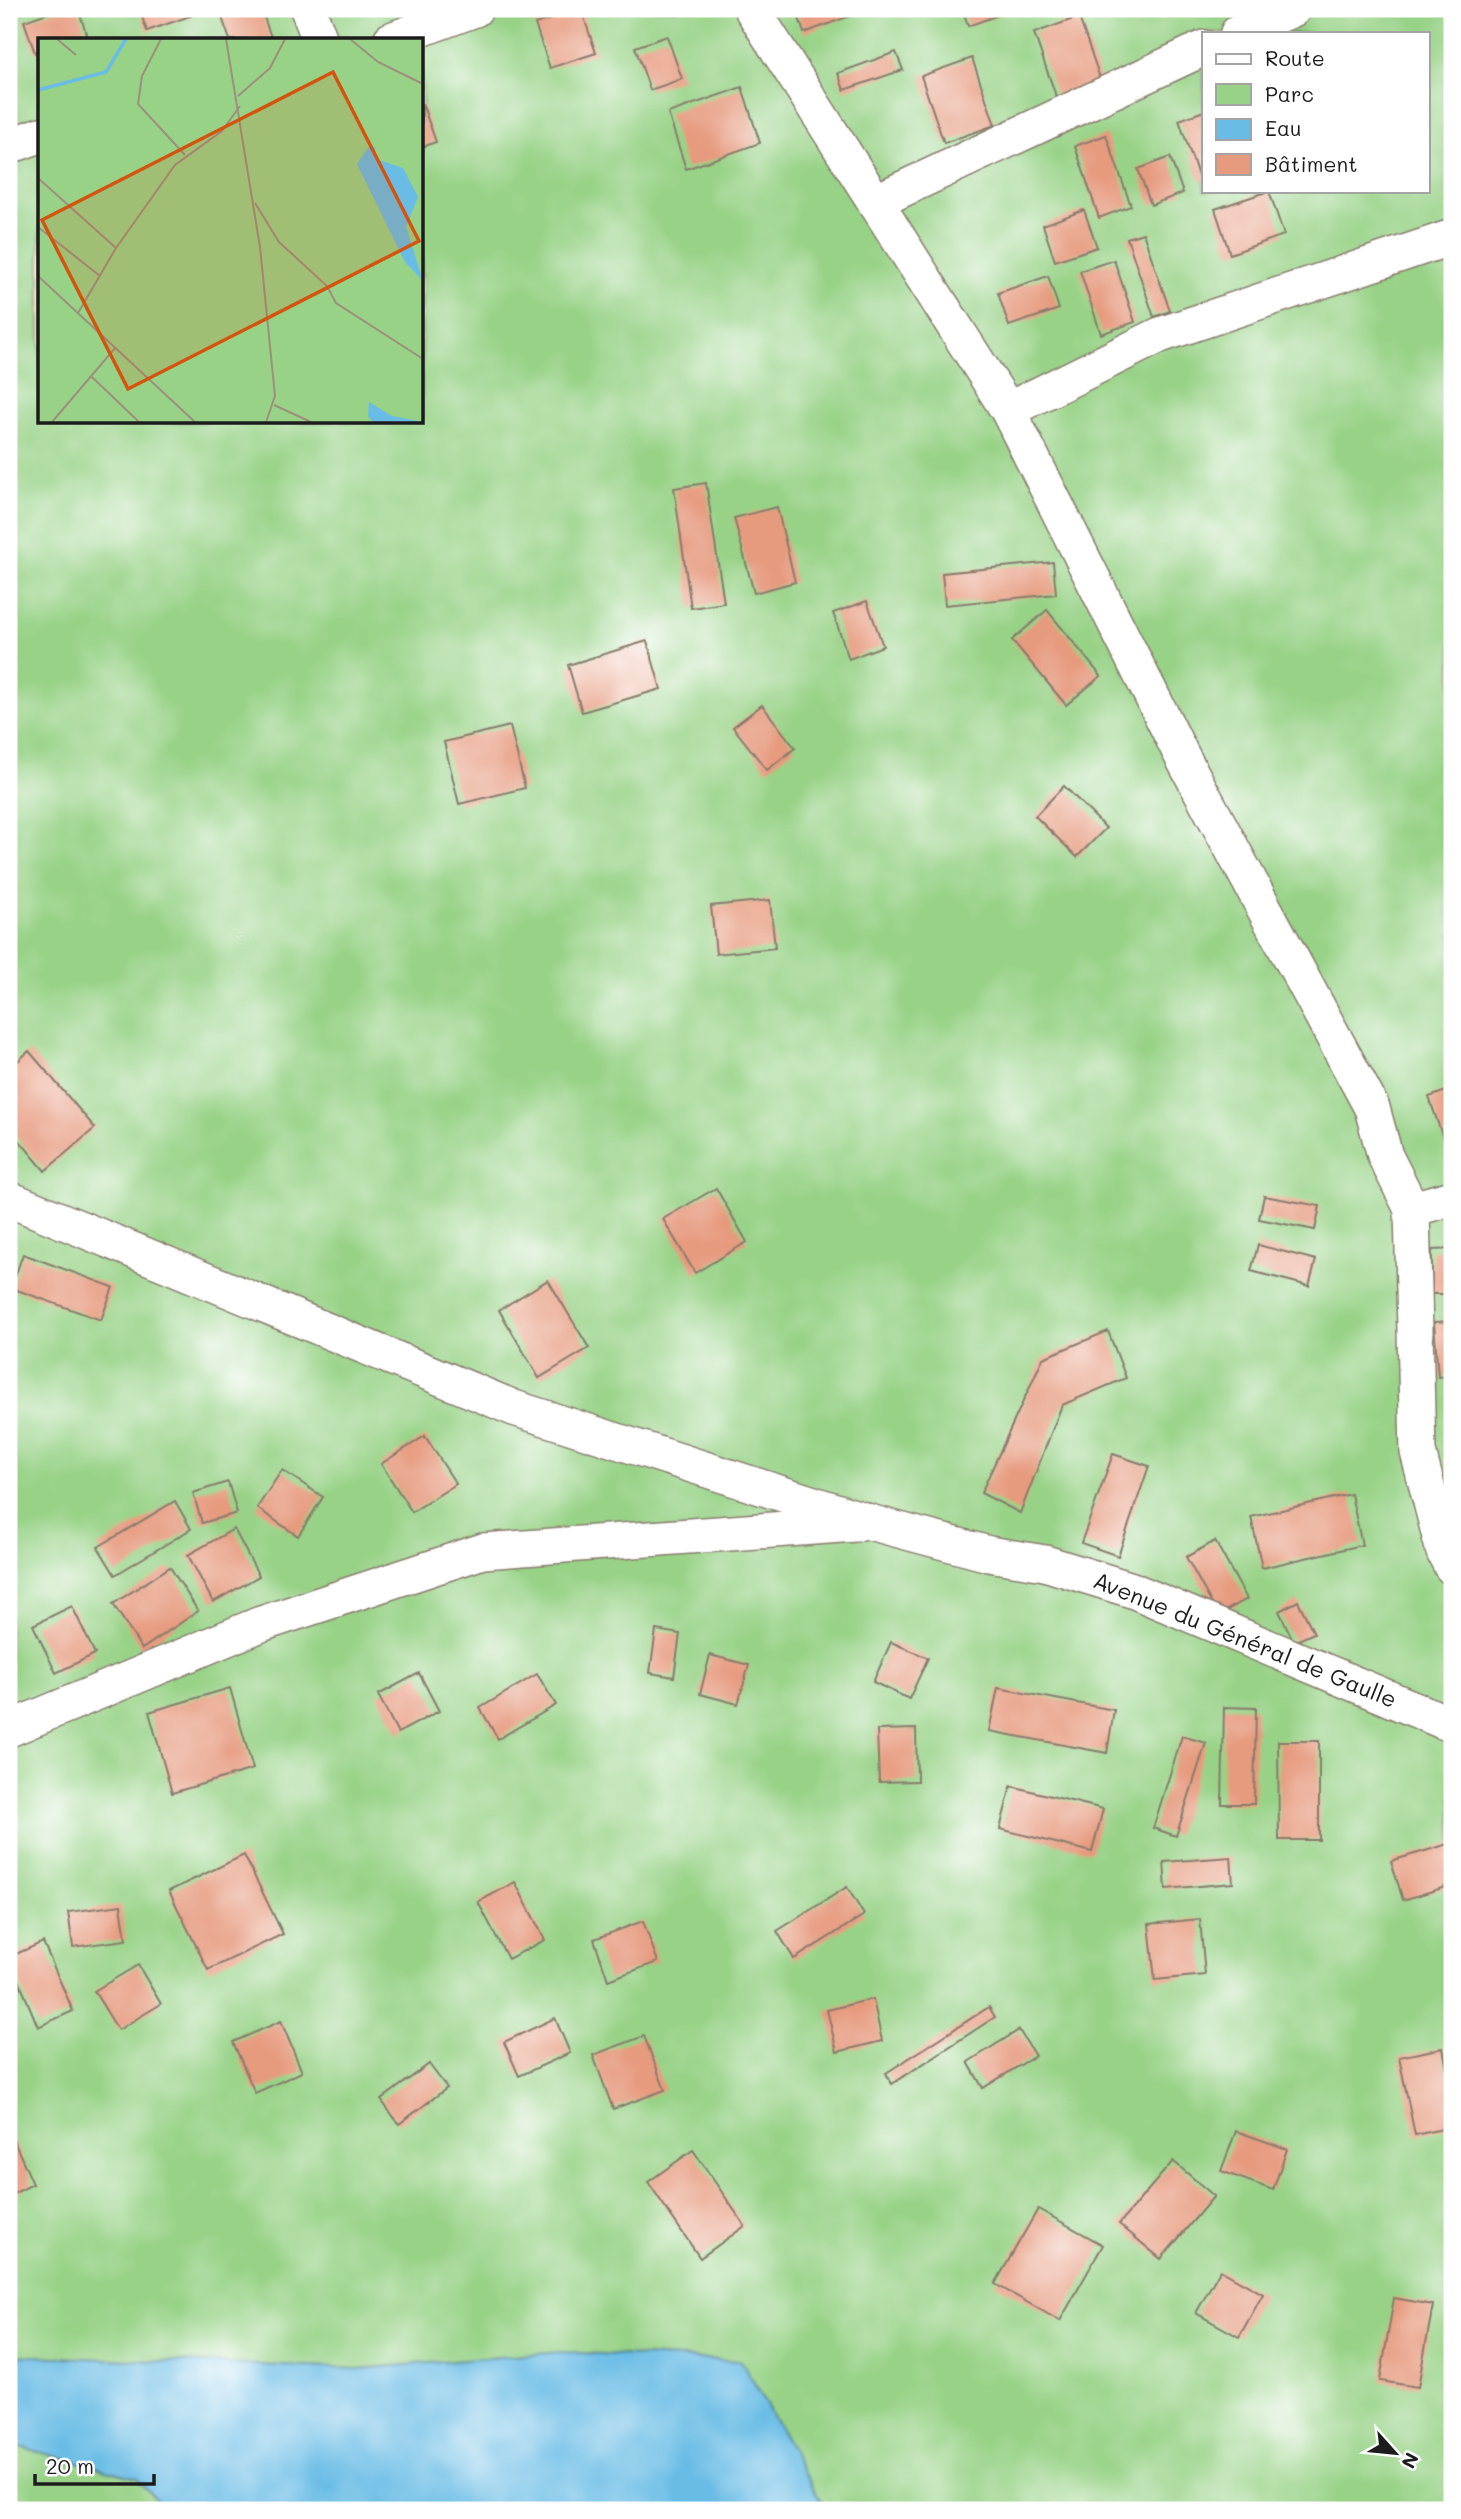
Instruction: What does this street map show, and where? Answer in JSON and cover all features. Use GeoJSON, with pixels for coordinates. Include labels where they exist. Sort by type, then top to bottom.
{"type":"FeatureCollection","features":[{"type":"Feature","properties":{"kind":"street"},"geometry":{"type":"LineString","coordinates":[[308,9],[319,38]]}},
{"type":"Feature","properties":{"kind":"street"},"geometry":{"type":"LineString","coordinates":[[396,38],[475,9]]}},
{"type":"Feature","properties":{"kind":"street"},"geometry":{"type":"LineString","coordinates":[[752,9],[1008,410],[1183,758],[1372,1108],[1385,1156],[1412,1209],[1418,1452],[1444,1552],[1452,1567]]}},
{"type":"Feature","properties":{"kind":"street"},"geometry":{"type":"LineString","coordinates":[[1240,32],[1293,9]]}},
{"type":"Feature","properties":{"kind":"street"},"geometry":{"type":"LineString","coordinates":[[875,202],[1202,49]]}},
{"type":"Feature","properties":{"kind":"street"},"geometry":{"type":"LineString","coordinates":[[9,146],[38,136]]}},
{"type":"Feature","properties":{"kind":"street"},"geometry":{"type":"LineString","coordinates":[[1008,410],[1160,335],[1452,237]]}},
{"type":"Feature","properties":{"kind":"street"},"geometry":{"type":"LineString","coordinates":[[1412,1209],[1452,1198]]}},
{"type":"Feature","properties":{"kind":"street","name":"Avenue du Général de Gaulle"},"geometry":{"type":"LineString","coordinates":[[9,1199],[514,1408],[873,1523],[989,1554],[1045,1563],[1132,1590],[1452,1725]]}},
{"type":"Feature","properties":{"kind":"street"},"geometry":{"type":"LineString","coordinates":[[9,1729],[261,1624],[483,1551],[873,1523]]}},
{"type":"Feature","properties":{"kind":"green space"},"geometry":{"type":"Polygon","coordinates":[[[9,9],[1452,9],[1452,2510],[9,2510],[9,9]]]}},
{"type":"Feature","properties":{"kind":"water"},"geometry":{"type":"Polygon","coordinates":[[[560,2352],[741,2361],[826,2510],[165,2510],[137,2478],[9,2444],[9,2355],[358,2369],[560,2352]]]}},
{"type":"Feature","properties":{"kind":"building"},"geometry":{"type":"Polygon","coordinates":[[[59,9],[78,9],[87,35],[77,38],[38,38],[38,52],[35,53],[24,21],[59,9]]]}},
{"type":"Feature","properties":{"kind":"building"},"geometry":{"type":"Polygon","coordinates":[[[139,9],[190,9],[193,15],[147,31],[139,9]]]}},
{"type":"Feature","properties":{"kind":"building"},"geometry":{"type":"Polygon","coordinates":[[[219,9],[261,9],[271,38],[229,38],[219,9]]]}},
{"type":"Feature","properties":{"kind":"building"},"geometry":{"type":"Polygon","coordinates":[[[581,9],[596,53],[550,68],[535,24],[581,9]]]}},
{"type":"Feature","properties":{"kind":"building"},"geometry":{"type":"Polygon","coordinates":[[[796,9],[851,9],[853,15],[804,33],[796,9]]]}},
{"type":"Feature","properties":{"kind":"building"},"geometry":{"type":"Polygon","coordinates":[[[1015,9],[968,26],[963,10],[1015,9]]]}},
{"type":"Feature","properties":{"kind":"building"},"geometry":{"type":"Polygon","coordinates":[[[1079,17],[1102,84],[1057,99],[1034,33],[1079,17]]]}},
{"type":"Feature","properties":{"kind":"building"},"geometry":{"type":"Polygon","coordinates":[[[667,36],[682,79],[650,90],[635,47],[667,36]]]}},
{"type":"Feature","properties":{"kind":"building"},"geometry":{"type":"Polygon","coordinates":[[[896,52],[903,70],[844,90],[838,73],[896,52]]]}},
{"type":"Feature","properties":{"kind":"building"},"geometry":{"type":"Polygon","coordinates":[[[972,58],[995,125],[944,143],[921,76],[972,58]]]}},
{"type":"Feature","properties":{"kind":"building"},"geometry":{"type":"Polygon","coordinates":[[[742,87],[760,143],[686,169],[668,113],[742,87]]]}},
{"type":"Feature","properties":{"kind":"building"},"geometry":{"type":"Polygon","coordinates":[[[424,109],[436,142],[424,146],[424,109]]]}},
{"type":"Feature","properties":{"kind":"building"},"geometry":{"type":"Polygon","coordinates":[[[1202,112],[1202,180],[1200,181],[1179,120],[1202,112]]]}},
{"type":"Feature","properties":{"kind":"building"},"geometry":{"type":"Polygon","coordinates":[[[1106,135],[1131,206],[1099,218],[1075,146],[1106,135]]]}},
{"type":"Feature","properties":{"kind":"building"},"geometry":{"type":"Polygon","coordinates":[[[1170,157],[1183,193],[1151,205],[1138,169],[1170,157]]]}},
{"type":"Feature","properties":{"kind":"building"},"geometry":{"type":"Polygon","coordinates":[[[1269,192],[1284,235],[1230,254],[1215,209],[1269,192]]]}},
{"type":"Feature","properties":{"kind":"building"},"geometry":{"type":"Polygon","coordinates":[[[1084,210],[1097,247],[1055,261],[1043,225],[1084,210]]]}},
{"type":"Feature","properties":{"kind":"building"},"geometry":{"type":"Polygon","coordinates":[[[1143,233],[1170,311],[1154,317],[1127,238],[1143,233]]]}},
{"type":"Feature","properties":{"kind":"building"},"geometry":{"type":"Polygon","coordinates":[[[1114,260],[1135,322],[1101,334],[1080,271],[1114,260]]]}},
{"type":"Feature","properties":{"kind":"building"},"geometry":{"type":"Polygon","coordinates":[[[1048,276],[1059,309],[1009,326],[998,293],[1048,276]]]}},
{"type":"Feature","properties":{"kind":"building"},"geometry":{"type":"Polygon","coordinates":[[[706,483],[724,603],[691,608],[674,488],[706,483]]]}},
{"type":"Feature","properties":{"kind":"building"},"geometry":{"type":"Polygon","coordinates":[[[777,507],[795,582],[754,593],[734,518],[777,507]]]}},
{"type":"Feature","properties":{"kind":"building"},"geometry":{"type":"Polygon","coordinates":[[[1053,562],[1056,594],[945,605],[942,573],[1053,562]]]}},
{"type":"Feature","properties":{"kind":"building"},"geometry":{"type":"Polygon","coordinates":[[[867,601],[883,646],[849,659],[833,613],[867,601]]]}},
{"type":"Feature","properties":{"kind":"building"},"geometry":{"type":"Polygon","coordinates":[[[1047,610],[1101,676],[1066,705],[1012,640],[1047,610]]]}},
{"type":"Feature","properties":{"kind":"building"},"geometry":{"type":"Polygon","coordinates":[[[647,641],[661,689],[582,712],[568,665],[647,641]]]}},
{"type":"Feature","properties":{"kind":"building"},"geometry":{"type":"Polygon","coordinates":[[[762,705],[795,748],[767,770],[733,727],[762,705]]]}},
{"type":"Feature","properties":{"kind":"building"},"geometry":{"type":"Polygon","coordinates":[[[510,726],[525,788],[459,804],[444,742],[510,726]]]}},
{"type":"Feature","properties":{"kind":"building"},"geometry":{"type":"Polygon","coordinates":[[[1064,786],[1106,828],[1077,857],[1035,816],[1064,786]]]}},
{"type":"Feature","properties":{"kind":"building"},"geometry":{"type":"Polygon","coordinates":[[[770,900],[775,948],[716,954],[711,906],[770,900]]]}},
{"type":"Feature","properties":{"kind":"building"},"geometry":{"type":"Polygon","coordinates":[[[29,1051],[95,1128],[45,1171],[9,1128],[9,1069],[29,1051]]]}},
{"type":"Feature","properties":{"kind":"building"},"geometry":{"type":"Polygon","coordinates":[[[1452,1089],[1452,1135],[1443,1138],[1429,1097],[1452,1089]]]}},
{"type":"Feature","properties":{"kind":"building"},"geometry":{"type":"Polygon","coordinates":[[[716,1188],[747,1242],[695,1273],[663,1219],[716,1188]]]}},
{"type":"Feature","properties":{"kind":"building"},"geometry":{"type":"Polygon","coordinates":[[[1264,1196],[1320,1206],[1315,1230],[1259,1219],[1264,1196]]]}},
{"type":"Feature","properties":{"kind":"building"},"geometry":{"type":"Polygon","coordinates":[[[1258,1245],[1316,1260],[1309,1286],[1251,1271],[1258,1245]]]}},
{"type":"Feature","properties":{"kind":"building"},"geometry":{"type":"Polygon","coordinates":[[[1452,1249],[1452,1294],[1432,1294],[1432,1250],[1452,1249]]]}},
{"type":"Feature","properties":{"kind":"building"},"geometry":{"type":"Polygon","coordinates":[[[23,1254],[113,1287],[101,1320],[11,1288],[23,1254]]]}},
{"type":"Feature","properties":{"kind":"building"},"geometry":{"type":"Polygon","coordinates":[[[548,1280],[589,1348],[539,1378],[499,1310],[548,1280]]]}},
{"type":"Feature","properties":{"kind":"building"},"geometry":{"type":"Polygon","coordinates":[[[1452,1321],[1452,1376],[1438,1377],[1434,1322],[1452,1321]]]}},
{"type":"Feature","properties":{"kind":"building"},"geometry":{"type":"Polygon","coordinates":[[[1108,1331],[1126,1378],[1062,1405],[1020,1513],[981,1493],[1043,1358],[1108,1331]]]}},
{"type":"Feature","properties":{"kind":"building"},"geometry":{"type":"Polygon","coordinates":[[[425,1436],[456,1484],[412,1512],[381,1464],[425,1436]]]}},
{"type":"Feature","properties":{"kind":"building"},"geometry":{"type":"Polygon","coordinates":[[[1113,1454],[1149,1466],[1118,1556],[1081,1543],[1113,1454]]]}},
{"type":"Feature","properties":{"kind":"building"},"geometry":{"type":"Polygon","coordinates":[[[282,1470],[323,1497],[298,1536],[257,1508],[282,1470]]]}},
{"type":"Feature","properties":{"kind":"building"},"geometry":{"type":"Polygon","coordinates":[[[228,1482],[237,1513],[202,1523],[193,1493],[228,1482]]]}},
{"type":"Feature","properties":{"kind":"building"},"geometry":{"type":"Polygon","coordinates":[[[1351,1494],[1362,1545],[1262,1568],[1251,1517],[1351,1494]]]}},
{"type":"Feature","properties":{"kind":"building"},"geometry":{"type":"Polygon","coordinates":[[[175,1501],[191,1529],[115,1575],[98,1547],[175,1501]]]}},
{"type":"Feature","properties":{"kind":"building"},"geometry":{"type":"Polygon","coordinates":[[[234,1529],[259,1576],[213,1602],[188,1555],[234,1529]]]}},
{"type":"Feature","properties":{"kind":"building"},"geometry":{"type":"Polygon","coordinates":[[[1215,1541],[1247,1599],[1218,1615],[1186,1557],[1215,1541]]]}},
{"type":"Feature","properties":{"kind":"building"},"geometry":{"type":"Polygon","coordinates":[[[170,1567],[198,1611],[142,1649],[113,1604],[170,1567]]]}},
{"type":"Feature","properties":{"kind":"building"},"geometry":{"type":"Polygon","coordinates":[[[1298,1601],[1314,1633],[1294,1642],[1279,1611],[1298,1601]]]}},
{"type":"Feature","properties":{"kind":"building"},"geometry":{"type":"Polygon","coordinates":[[[72,1606],[95,1654],[56,1673],[33,1625],[72,1606]]]}},
{"type":"Feature","properties":{"kind":"building"},"geometry":{"type":"Polygon","coordinates":[[[656,1630],[680,1634],[674,1677],[650,1673],[656,1630]]]}},
{"type":"Feature","properties":{"kind":"building"},"geometry":{"type":"Polygon","coordinates":[[[891,1642],[928,1658],[909,1699],[873,1682],[891,1642]]]}},
{"type":"Feature","properties":{"kind":"building"},"geometry":{"type":"Polygon","coordinates":[[[710,1655],[749,1665],[738,1704],[700,1694],[710,1655]]]}},
{"type":"Feature","properties":{"kind":"building"},"geometry":{"type":"Polygon","coordinates":[[[419,1673],[439,1711],[398,1733],[378,1695],[419,1673]]]}},
{"type":"Feature","properties":{"kind":"building"},"geometry":{"type":"Polygon","coordinates":[[[537,1674],[556,1705],[498,1739],[480,1708],[537,1674]]]}},
{"type":"Feature","properties":{"kind":"building"},"geometry":{"type":"Polygon","coordinates":[[[230,1688],[253,1769],[172,1793],[149,1712],[230,1688]]]}},
{"type":"Feature","properties":{"kind":"building"},"geometry":{"type":"Polygon","coordinates":[[[998,1688],[1114,1710],[1107,1753],[989,1731],[998,1688]]]}},
{"type":"Feature","properties":{"kind":"building"},"geometry":{"type":"Polygon","coordinates":[[[1224,1707],[1256,1708],[1254,1804],[1222,1804],[1224,1707]]]}},
{"type":"Feature","properties":{"kind":"building"},"geometry":{"type":"Polygon","coordinates":[[[916,1729],[917,1781],[879,1782],[877,1730],[916,1729]]]}},
{"type":"Feature","properties":{"kind":"building"},"geometry":{"type":"Polygon","coordinates":[[[1182,1736],[1206,1743],[1176,1836],[1153,1828],[1182,1736]]]}},
{"type":"Feature","properties":{"kind":"building"},"geometry":{"type":"Polygon","coordinates":[[[1278,1741],[1319,1741],[1319,1840],[1279,1840],[1278,1741]]]}},
{"type":"Feature","properties":{"kind":"building"},"geometry":{"type":"Polygon","coordinates":[[[1011,1786],[1103,1809],[1092,1852],[1000,1829],[1011,1786]]]}},
{"type":"Feature","properties":{"kind":"building"},"geometry":{"type":"Polygon","coordinates":[[[1452,1843],[1452,1885],[1403,1900],[1391,1861],[1452,1843]]]}},
{"type":"Feature","properties":{"kind":"building"},"geometry":{"type":"Polygon","coordinates":[[[244,1855],[283,1934],[208,1970],[169,1891],[244,1855]]]}},
{"type":"Feature","properties":{"kind":"building"},"geometry":{"type":"Polygon","coordinates":[[[1231,1857],[1233,1883],[1166,1889],[1164,1862],[1231,1857]]]}},
{"type":"Feature","properties":{"kind":"building"},"geometry":{"type":"Polygon","coordinates":[[[515,1882],[545,1940],[508,1959],[478,1902],[515,1882]]]}},
{"type":"Feature","properties":{"kind":"building"},"geometry":{"type":"Polygon","coordinates":[[[847,1887],[864,1915],[794,1959],[777,1931],[847,1887]]]}},
{"type":"Feature","properties":{"kind":"building"},"geometry":{"type":"Polygon","coordinates":[[[121,1905],[126,1940],[73,1947],[68,1912],[121,1905]]]}},
{"type":"Feature","properties":{"kind":"building"},"geometry":{"type":"Polygon","coordinates":[[[1200,1919],[1205,1975],[1155,1980],[1149,1924],[1200,1919]]]}},
{"type":"Feature","properties":{"kind":"building"},"geometry":{"type":"Polygon","coordinates":[[[643,1921],[658,1962],[608,1980],[594,1939],[643,1921]]]}},
{"type":"Feature","properties":{"kind":"building"},"geometry":{"type":"Polygon","coordinates":[[[43,1942],[73,2011],[38,2027],[9,1957],[43,1942]]]}},
{"type":"Feature","properties":{"kind":"building"},"geometry":{"type":"Polygon","coordinates":[[[138,1965],[161,2004],[118,2030],[94,1991],[138,1965]]]}},
{"type":"Feature","properties":{"kind":"building"},"geometry":{"type":"Polygon","coordinates":[[[873,1999],[882,2041],[837,2052],[827,2010],[873,1999]]]}},
{"type":"Feature","properties":{"kind":"building"},"geometry":{"type":"Polygon","coordinates":[[[989,2007],[995,2017],[892,2084],[886,2073],[989,2007]]]}},
{"type":"Feature","properties":{"kind":"building"},"geometry":{"type":"Polygon","coordinates":[[[555,2018],[570,2053],[519,2076],[504,2042],[555,2018]]]}},
{"type":"Feature","properties":{"kind":"building"},"geometry":{"type":"Polygon","coordinates":[[[281,2021],[302,2072],[255,2093],[233,2042],[281,2021]]]}},
{"type":"Feature","properties":{"kind":"building"},"geometry":{"type":"Polygon","coordinates":[[[1019,2030],[1035,2056],[983,2088],[968,2062],[1019,2030]]]}},
{"type":"Feature","properties":{"kind":"building"},"geometry":{"type":"Polygon","coordinates":[[[644,2036],[665,2090],[613,2109],[593,2055],[644,2036]]]}},
{"type":"Feature","properties":{"kind":"building"},"geometry":{"type":"Polygon","coordinates":[[[1443,2048],[1452,2097],[1452,2127],[1415,2135],[1399,2057],[1443,2048]]]}},
{"type":"Feature","properties":{"kind":"building"},"geometry":{"type":"Polygon","coordinates":[[[429,2064],[447,2088],[399,2124],[381,2100],[429,2064]]]}},
{"type":"Feature","properties":{"kind":"building"},"geometry":{"type":"Polygon","coordinates":[[[9,2130],[33,2184],[9,2196],[9,2130]]]}},
{"type":"Feature","properties":{"kind":"building"},"geometry":{"type":"Polygon","coordinates":[[[1236,2131],[1287,2149],[1273,2190],[1221,2171],[1236,2131]]]}},
{"type":"Feature","properties":{"kind":"building"},"geometry":{"type":"Polygon","coordinates":[[[693,2150],[745,2226],[700,2258],[648,2182],[693,2150]]]}},
{"type":"Feature","properties":{"kind":"building"},"geometry":{"type":"Polygon","coordinates":[[[1173,2161],[1214,2196],[1161,2259],[1119,2224],[1173,2161]]]}},
{"type":"Feature","properties":{"kind":"building"},"geometry":{"type":"Polygon","coordinates":[[[1038,2209],[1103,2245],[1060,2321],[995,2284],[1038,2209]]]}},
{"type":"Feature","properties":{"kind":"building"},"geometry":{"type":"Polygon","coordinates":[[[1220,2270],[1263,2294],[1239,2337],[1196,2313],[1220,2270]]]}},
{"type":"Feature","properties":{"kind":"building"},"geometry":{"type":"Polygon","coordinates":[[[1394,2298],[1433,2305],[1418,2387],[1380,2381],[1394,2298]]]}}]}
